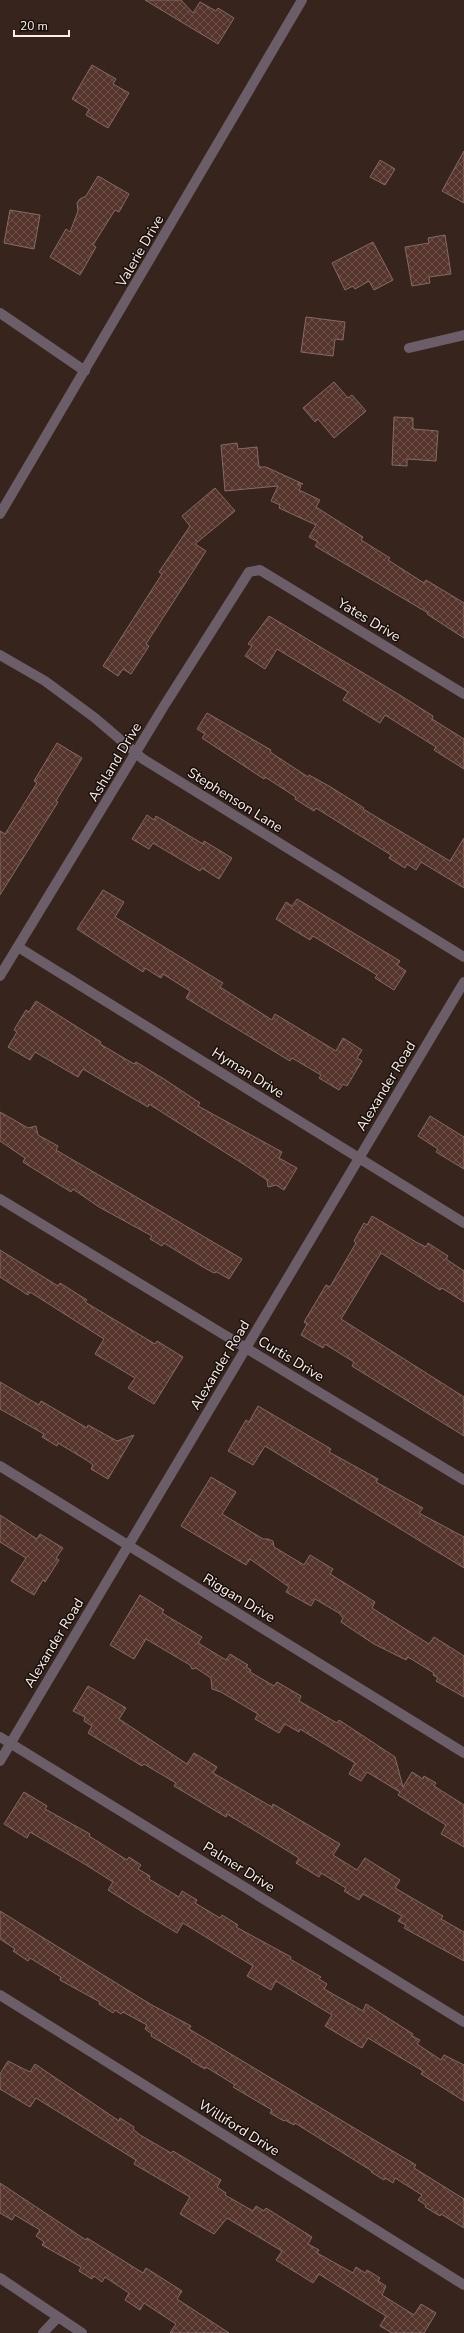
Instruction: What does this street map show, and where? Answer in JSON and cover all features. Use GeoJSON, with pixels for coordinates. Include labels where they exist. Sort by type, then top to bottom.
{"type":"FeatureCollection","features":[{"type":"Feature","properties":{"kind":"street","name":"Valerie Drive"},"geometry":{"type":"LineString","coordinates":[[0,514],[302,0]]}},
{"type":"Feature","properties":{"kind":"street"},"geometry":{"type":"LineString","coordinates":[[0,313],[85,371]]}},
{"type":"Feature","properties":{"kind":"street"},"geometry":{"type":"LineString","coordinates":[[409,348],[464,335]]}},
{"type":"Feature","properties":{"kind":"street","name":"Yates Drive"},"geometry":{"type":"LineString","coordinates":[[260,570],[464,694]]}},
{"type":"Feature","properties":{"kind":"street","name":"Ashland Drive"},"geometry":{"type":"LineString","coordinates":[[0,976],[238,587],[249,572],[260,570]]}},
{"type":"Feature","properties":{"kind":"street","name":"Stephenson Lane"},"geometry":{"type":"LineString","coordinates":[[0,655],[45,681],[95,718],[136,754],[464,957]]}},
{"type":"Feature","properties":{"kind":"street","name":"Hyman Drive"},"geometry":{"type":"LineString","coordinates":[[18,947],[464,1223]]}},
{"type":"Feature","properties":{"kind":"street","name":"Alexander Road"},"geometry":{"type":"LineString","coordinates":[[0,1762],[464,982]]}},
{"type":"Feature","properties":{"kind":"street","name":"Curtis Drive"},"geometry":{"type":"LineString","coordinates":[[0,1198],[464,1480]]}},
{"type":"Feature","properties":{"kind":"street","name":"Riggan Drive"},"geometry":{"type":"LineString","coordinates":[[0,1466],[464,1754]]}},
{"type":"Feature","properties":{"kind":"street","name":"Palmer Drive"},"geometry":{"type":"LineString","coordinates":[[0,1736],[464,2022]]}},
{"type":"Feature","properties":{"kind":"street","name":"Williford Drive"},"geometry":{"type":"LineString","coordinates":[[0,1995],[464,2285]]}},
{"type":"Feature","properties":{"kind":"street"},"geometry":{"type":"LineString","coordinates":[[0,2278],[82,2333]]}},
{"type":"Feature","properties":{"kind":"street"},"geometry":{"type":"LineString","coordinates":[[43,2333],[58,2317]]}},
{"type":"Feature","properties":{"kind":"building"},"geometry":{"type":"Polygon","coordinates":[[[145,0],[181,0],[193,13],[200,2],[216,11],[218,8],[234,18],[218,44],[145,0]]]}},
{"type":"Feature","properties":{"kind":"building"},"geometry":{"type":"Polygon","coordinates":[[[92,65],[116,79],[113,84],[129,93],[108,128],[86,115],[89,109],[72,99],[92,65]]]}},
{"type":"Feature","properties":{"kind":"building"},"geometry":{"type":"Polygon","coordinates":[[[464,151],[464,203],[442,191],[464,151]]]}},
{"type":"Feature","properties":{"kind":"building"},"geometry":{"type":"Polygon","coordinates":[[[380,160],[395,169],[385,185],[370,177],[380,160]]]}},
{"type":"Feature","properties":{"kind":"building"},"geometry":{"type":"Polygon","coordinates":[[[98,176],[129,194],[119,212],[115,210],[93,245],[96,247],[80,275],[50,257],[66,229],[70,232],[78,211],[77,203],[80,199],[86,196],[98,176]]]}},
{"type":"Feature","properties":{"kind":"building"},"geometry":{"type":"Polygon","coordinates":[[[10,210],[40,215],[34,249],[4,243],[10,210]]]}},
{"type":"Feature","properties":{"kind":"building"},"geometry":{"type":"Polygon","coordinates":[[[445,235],[451,274],[429,277],[430,283],[412,286],[405,247],[429,243],[428,238],[445,235]]]}},
{"type":"Feature","properties":{"kind":"building"},"geometry":{"type":"Polygon","coordinates":[[[373,242],[393,280],[374,290],[369,281],[355,289],[353,286],[345,290],[332,263],[373,242]]]}},
{"type":"Feature","properties":{"kind":"building"},"geometry":{"type":"Polygon","coordinates":[[[306,317],[345,322],[343,340],[335,339],[333,356],[301,352],[306,317]]]}},
{"type":"Feature","properties":{"kind":"building"},"geometry":{"type":"Polygon","coordinates":[[[334,382],[348,398],[352,395],[366,411],[334,438],[318,419],[315,422],[303,408],[334,382]]]}},
{"type":"Feature","properties":{"kind":"building"},"geometry":{"type":"Polygon","coordinates":[[[394,417],[413,418],[413,429],[438,431],[436,461],[407,459],[407,466],[392,465],[394,417]]]}},
{"type":"Feature","properties":{"kind":"building"},"geometry":{"type":"Polygon","coordinates":[[[237,443],[238,449],[257,447],[259,467],[266,467],[303,484],[297,484],[301,486],[299,490],[320,500],[316,507],[363,537],[361,540],[390,558],[388,560],[424,583],[426,580],[464,603],[464,638],[427,614],[428,613],[315,546],[318,542],[309,537],[316,525],[279,508],[280,505],[271,501],[278,486],[225,491],[221,445],[237,443]]]}},
{"type":"Feature","properties":{"kind":"building"},"geometry":{"type":"Polygon","coordinates":[[[215,488],[235,511],[195,544],[206,551],[146,644],[149,646],[131,674],[123,669],[118,676],[103,666],[162,574],[159,572],[190,526],[182,516],[215,488]]]}},
{"type":"Feature","properties":{"kind":"building"},"geometry":{"type":"Polygon","coordinates":[[[269,616],[433,716],[432,719],[464,739],[464,769],[434,750],[436,747],[385,715],[380,723],[343,700],[348,692],[277,649],[265,669],[245,656],[252,646],[248,644],[269,616]]]}},
{"type":"Feature","properties":{"kind":"building"},"geometry":{"type":"Polygon","coordinates":[[[207,713],[271,750],[270,752],[308,777],[309,775],[329,786],[364,808],[363,809],[450,861],[464,838],[464,888],[421,862],[416,870],[407,864],[405,868],[389,858],[391,855],[316,808],[314,811],[295,799],[296,797],[265,777],[264,779],[202,738],[205,734],[197,729],[207,713]]]}},
{"type":"Feature","properties":{"kind":"building"},"geometry":{"type":"Polygon","coordinates":[[[57,743],[82,758],[56,801],[58,802],[0,895],[0,831],[5,834],[37,783],[34,781],[57,743]]]}},
{"type":"Feature","properties":{"kind":"building"},"geometry":{"type":"Polygon","coordinates":[[[147,815],[154,820],[156,816],[203,844],[204,841],[232,858],[219,879],[202,868],[200,871],[153,843],[149,849],[132,839],[147,815]]]}},
{"type":"Feature","properties":{"kind":"building"},"geometry":{"type":"Polygon","coordinates":[[[103,890],[124,902],[115,917],[223,983],[220,987],[272,1020],[275,1014],[336,1051],[343,1038],[362,1050],[357,1058],[362,1061],[347,1086],[343,1084],[339,1090],[319,1078],[321,1075],[292,1058],[290,1061],[186,998],[190,991],[163,974],[161,978],[145,968],[143,972],[77,929],[103,890]]]}},
{"type":"Feature","properties":{"kind":"building"},"geometry":{"type":"Polygon","coordinates":[[[297,899],[400,961],[397,965],[406,971],[394,990],[375,978],[377,975],[313,936],[310,940],[276,919],[286,902],[292,906],[297,899]]]}},
{"type":"Feature","properties":{"kind":"building"},"geometry":{"type":"Polygon","coordinates":[[[36,1001],[101,1042],[100,1044],[134,1064],[136,1062],[164,1079],[200,1103],[198,1106],[282,1152],[279,1158],[297,1168],[284,1190],[276,1185],[268,1187],[267,1180],[245,1165],[149,1104],[148,1107],[83,1069],[78,1077],[35,1052],[30,1060],[8,1047],[17,1032],[14,1030],[26,1010],[29,1012],[36,1001]]]}},
{"type":"Feature","properties":{"kind":"building"},"geometry":{"type":"Polygon","coordinates":[[[0,1112],[28,1128],[36,1126],[38,1135],[58,1146],[56,1150],[242,1259],[229,1279],[217,1272],[214,1273],[203,1267],[164,1243],[162,1246],[150,1239],[152,1236],[99,1207],[73,1189],[71,1192],[23,1162],[25,1158],[0,1141],[0,1112]]]}},
{"type":"Feature","properties":{"kind":"building"},"geometry":{"type":"Polygon","coordinates":[[[430,1116],[464,1137],[464,1169],[436,1152],[438,1149],[418,1136],[430,1116]]]}},
{"type":"Feature","properties":{"kind":"building"},"geometry":{"type":"Polygon","coordinates":[[[372,1216],[416,1242],[426,1247],[428,1243],[448,1256],[446,1259],[464,1271],[464,1302],[442,1288],[440,1290],[381,1253],[341,1319],[464,1397],[464,1436],[352,1366],[354,1362],[325,1344],[323,1348],[301,1335],[307,1324],[304,1322],[326,1285],[330,1287],[356,1243],[354,1241],[364,1223],[367,1225],[372,1216]]]}},
{"type":"Feature","properties":{"kind":"building"},"geometry":{"type":"Polygon","coordinates":[[[0,1250],[58,1286],[60,1283],[87,1300],[85,1302],[155,1344],[157,1341],[183,1357],[154,1404],[128,1388],[135,1378],[95,1354],[104,1339],[30,1292],[28,1295],[0,1277],[0,1250]]]}},
{"type":"Feature","properties":{"kind":"building"},"geometry":{"type":"Polygon","coordinates":[[[0,1382],[39,1405],[41,1401],[87,1428],[88,1425],[117,1441],[134,1435],[108,1479],[91,1469],[93,1465],[88,1461],[58,1443],[57,1446],[42,1437],[44,1434],[0,1409],[0,1382]]]}},
{"type":"Feature","properties":{"kind":"building"},"geometry":{"type":"Polygon","coordinates":[[[258,1406],[331,1449],[329,1452],[378,1479],[376,1482],[423,1508],[419,1513],[464,1537],[464,1568],[265,1446],[253,1465],[228,1451],[246,1420],[249,1422],[258,1406]]]}},
{"type":"Feature","properties":{"kind":"building"},"geometry":{"type":"Polygon","coordinates":[[[211,1477],[236,1492],[222,1514],[263,1539],[273,1541],[274,1547],[304,1565],[310,1555],[333,1569],[330,1574],[375,1602],[372,1608],[429,1644],[434,1637],[464,1656],[464,1697],[436,1681],[438,1678],[433,1675],[434,1673],[408,1657],[406,1660],[374,1644],[341,1622],[343,1618],[339,1613],[315,1599],[311,1606],[286,1592],[289,1587],[250,1559],[246,1565],[181,1526],[211,1477]]]}},
{"type":"Feature","properties":{"kind":"building"},"geometry":{"type":"Polygon","coordinates":[[[0,1515],[37,1539],[40,1534],[63,1548],[56,1558],[59,1560],[45,1582],[43,1580],[34,1595],[11,1581],[26,1558],[0,1542],[0,1515]]]}},
{"type":"Feature","properties":{"kind":"building"},"geometry":{"type":"Polygon","coordinates":[[[140,1595],[164,1610],[162,1613],[202,1637],[198,1643],[226,1660],[230,1654],[248,1665],[246,1667],[251,1670],[250,1672],[274,1686],[277,1682],[301,1696],[299,1701],[337,1723],[339,1720],[395,1757],[403,1787],[412,1772],[423,1779],[424,1776],[436,1783],[434,1786],[464,1805],[464,1847],[441,1834],[446,1825],[398,1795],[400,1792],[367,1772],[361,1781],[349,1774],[355,1763],[300,1729],[299,1732],[285,1724],[279,1733],[255,1719],[258,1714],[221,1692],[212,1689],[211,1678],[196,1668],[192,1669],[190,1665],[146,1639],[134,1659],[110,1645],[140,1595]]]}},
{"type":"Feature","properties":{"kind":"building"},"geometry":{"type":"Polygon","coordinates":[[[88,1686],[126,1708],[119,1719],[187,1764],[194,1753],[217,1767],[213,1773],[272,1807],[273,1804],[340,1844],[333,1855],[357,1870],[365,1858],[400,1880],[395,1888],[443,1916],[441,1919],[464,1932],[464,1961],[404,1928],[406,1925],[398,1921],[402,1916],[363,1894],[359,1900],[344,1891],[346,1888],[321,1873],[319,1877],[296,1863],[299,1858],[227,1814],[226,1817],[174,1786],[176,1783],[144,1764],[142,1766],[88,1733],[92,1726],[84,1721],[85,1717],[73,1711],[88,1686]]]}},
{"type":"Feature","properties":{"kind":"building"},"geometry":{"type":"Polygon","coordinates":[[[24,1792],[47,1806],[45,1809],[90,1834],[89,1836],[127,1860],[129,1857],[141,1865],[138,1869],[150,1876],[149,1879],[179,1897],[182,1891],[197,1900],[195,1903],[220,1918],[222,1915],[238,1925],[236,1927],[291,1957],[290,1959],[321,1977],[319,1979],[327,1984],[324,1989],[363,2011],[366,2004],[413,2034],[412,2036],[420,2040],[417,2044],[441,2060],[444,2055],[464,2065],[464,2101],[421,2074],[423,2071],[368,2038],[362,2048],[325,2026],[332,2015],[276,1981],[271,1990],[247,1976],[253,1966],[183,1923],[177,1933],[108,1890],[113,1882],[83,1863],[30,1832],[27,1838],[4,1824],[24,1792]]]}},
{"type":"Feature","properties":{"kind":"building"},"geometry":{"type":"Polygon","coordinates":[[[0,1911],[150,2004],[191,2026],[189,2029],[416,2165],[414,2168],[464,2199],[464,2228],[441,2214],[440,2216],[425,2207],[426,2205],[418,2200],[422,2195],[395,2178],[393,2183],[385,2178],[384,2180],[295,2123],[294,2125],[285,2120],[284,2121],[270,2113],[272,2110],[233,2087],[235,2085],[206,2067],[205,2069],[191,2061],[192,2060],[151,2036],[152,2034],[145,2029],[147,2025],[123,2012],[121,2014],[115,2010],[113,2013],[99,2004],[100,2002],[60,1980],[61,1977],[30,1958],[28,1961],[13,1951],[15,1949],[0,1939],[0,1911]]]}},
{"type":"Feature","properties":{"kind":"building"},"geometry":{"type":"Polygon","coordinates":[[[8,2061],[30,2072],[35,2064],[119,2121],[120,2118],[134,2127],[133,2129],[140,2135],[171,2153],[173,2151],[221,2180],[217,2187],[226,2193],[225,2195],[253,2211],[256,2206],[264,2211],[266,2208],[312,2237],[308,2244],[319,2250],[317,2253],[353,2273],[356,2267],[365,2273],[367,2270],[380,2278],[378,2281],[386,2286],[382,2295],[414,2315],[421,2304],[436,2313],[424,2333],[392,2333],[380,2326],[386,2316],[319,2274],[313,2283],[276,2260],[282,2251],[227,2218],[214,2234],[180,2214],[190,2197],[134,2164],[136,2160],[36,2098],[30,2107],[0,2089],[0,2074],[8,2061]]]}},
{"type":"Feature","properties":{"kind":"building"},"geometry":{"type":"Polygon","coordinates":[[[0,2183],[86,2240],[87,2238],[143,2273],[146,2268],[182,2291],[177,2299],[229,2333],[170,2333],[176,2324],[144,2303],[140,2310],[125,2300],[129,2293],[105,2277],[102,2282],[94,2276],[92,2279],[79,2271],[81,2267],[42,2245],[44,2242],[36,2236],[40,2230],[15,2215],[12,2220],[0,2213],[0,2183]]]}}]}
